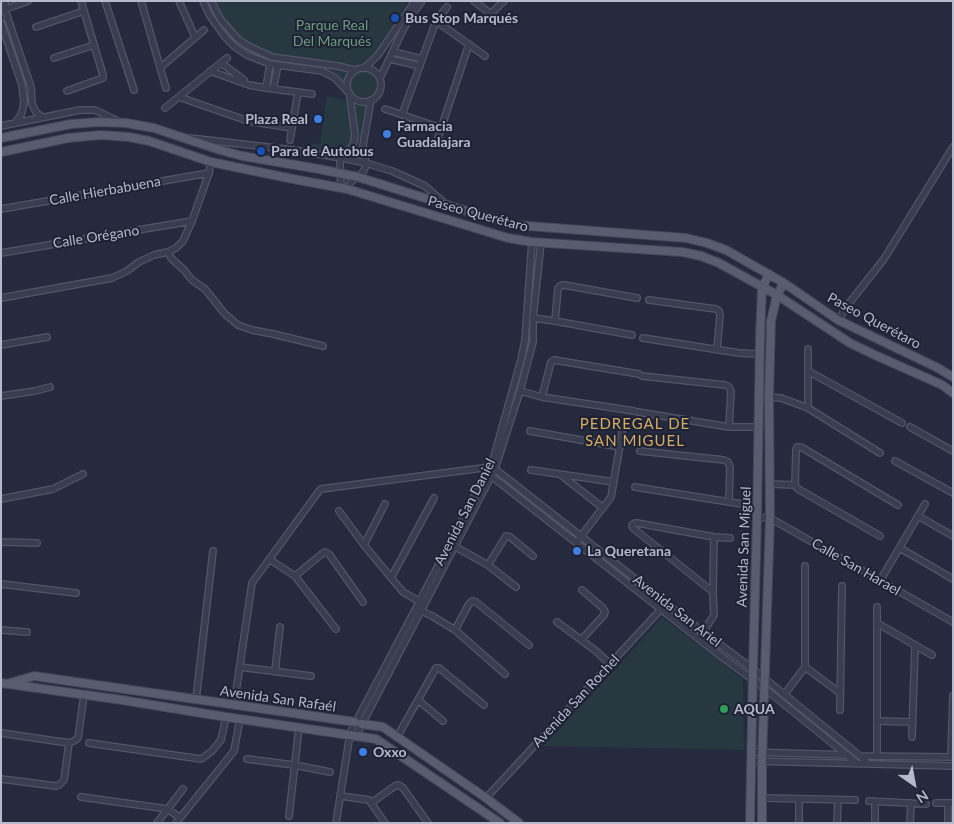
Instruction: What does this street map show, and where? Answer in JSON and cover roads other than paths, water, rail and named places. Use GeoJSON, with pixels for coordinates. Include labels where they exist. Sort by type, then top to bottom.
{"type":"FeatureCollection","features":[{"type":"Feature","properties":{"kind":"main road","name":"Paseo Querétaro"},"geometry":{"type":"LineString","coordinates":[[1,138],[71,124],[122,123],[154,128],[242,156],[358,177],[515,225],[686,238],[707,243],[726,250],[769,274],[838,320],[936,367],[953,378]]}},
{"type":"Feature","properties":{"kind":"main road","name":"Paseo Querétaro"},"geometry":{"type":"LineString","coordinates":[[1,152],[68,138],[101,135],[128,137],[149,141],[211,162],[344,189],[508,238],[537,242],[682,252],[701,256],[719,263],[777,295],[850,343],[930,379],[953,393]]}},
{"type":"Feature","properties":{"kind":"main road","name":"Avenida San Miguel"},"geometry":{"type":"LineString","coordinates":[[750,823],[752,669],[758,503],[759,354],[762,288],[769,274]]}},
{"type":"Feature","properties":{"kind":"main road","name":"Avenida San Miguel"},"geometry":{"type":"LineString","coordinates":[[762,823],[762,753],[770,518],[772,321],[777,295],[784,283]]}},
{"type":"Feature","properties":{"kind":"main road","name":"Avenida San Rafaél"},"geometry":{"type":"LineString","coordinates":[[4,684],[34,676],[383,726],[519,823]]}},
{"type":"Feature","properties":{"kind":"main road","name":"Avenida San Rafaél"},"geometry":{"type":"LineString","coordinates":[[4,684],[299,727],[351,737],[376,738],[500,823]]}},
{"type":"Feature","properties":{"kind":"street"},"geometry":{"type":"LineString","coordinates":[[5,1],[3,11],[31,87],[32,104],[36,112],[42,117]]}},
{"type":"Feature","properties":{"kind":"street"},"geometry":{"type":"LineString","coordinates":[[3,11],[28,1]]}},
{"type":"Feature","properties":{"kind":"street"},"geometry":{"type":"LineString","coordinates":[[67,91],[103,78],[104,75],[81,1]]}},
{"type":"Feature","properties":{"kind":"street"},"geometry":{"type":"LineString","coordinates":[[105,1],[134,90]]}},
{"type":"Feature","properties":{"kind":"street"},"geometry":{"type":"LineString","coordinates":[[141,1],[166,88]]}},
{"type":"Feature","properties":{"kind":"street"},"geometry":{"type":"LineString","coordinates":[[179,1],[195,37]]}},
{"type":"Feature","properties":{"kind":"street"},"geometry":{"type":"LineString","coordinates":[[203,1],[210,16],[225,37],[247,55],[270,64],[322,71],[335,78],[354,100],[360,102],[366,102],[378,95],[381,87],[380,78],[370,68],[354,70],[272,56],[248,46],[238,39],[221,20],[212,1]]}},
{"type":"Feature","properties":{"kind":"street"},"geometry":{"type":"LineString","coordinates":[[363,68],[378,55],[415,1]]}},
{"type":"Feature","properties":{"kind":"street"},"geometry":{"type":"LineString","coordinates":[[380,78],[411,16],[422,1]]}},
{"type":"Feature","properties":{"kind":"street"},"geometry":{"type":"LineString","coordinates":[[474,1],[491,14]]}},
{"type":"Feature","properties":{"kind":"street"},"geometry":{"type":"LineString","coordinates":[[484,20],[504,1]]}},
{"type":"Feature","properties":{"kind":"street"},"geometry":{"type":"LineString","coordinates":[[402,115],[436,21],[447,7]]}},
{"type":"Feature","properties":{"kind":"street"},"geometry":{"type":"LineString","coordinates":[[36,27],[84,11]]}},
{"type":"Feature","properties":{"kind":"street"},"geometry":{"type":"LineString","coordinates":[[436,21],[485,56]]}},
{"type":"Feature","properties":{"kind":"street"},"geometry":{"type":"LineString","coordinates":[[1,23],[22,85],[23,108],[21,115],[15,123]]}},
{"type":"Feature","properties":{"kind":"street"},"geometry":{"type":"LineString","coordinates":[[161,67],[204,30]]}},
{"type":"Feature","properties":{"kind":"street"},"geometry":{"type":"LineString","coordinates":[[437,141],[469,44]]}},
{"type":"Feature","properties":{"kind":"street"},"geometry":{"type":"LineString","coordinates":[[54,58],[94,45]]}},
{"type":"Feature","properties":{"kind":"street"},"geometry":{"type":"LineString","coordinates":[[391,56],[422,59]]}},
{"type":"Feature","properties":{"kind":"street"},"geometry":{"type":"LineString","coordinates":[[391,56],[420,66]]}},
{"type":"Feature","properties":{"kind":"street"},"geometry":{"type":"LineString","coordinates":[[165,108],[227,58]]}},
{"type":"Feature","properties":{"kind":"street"},"geometry":{"type":"LineString","coordinates":[[221,63],[249,85]]}},
{"type":"Feature","properties":{"kind":"street"},"geometry":{"type":"LineString","coordinates":[[266,88],[270,64]]}},
{"type":"Feature","properties":{"kind":"street"},"geometry":{"type":"LineString","coordinates":[[273,89],[278,65]]}},
{"type":"Feature","properties":{"kind":"street"},"geometry":{"type":"LineString","coordinates":[[344,189],[340,164],[342,158],[353,146],[355,136],[346,83],[354,70]]}},
{"type":"Feature","properties":{"kind":"street"},"geometry":{"type":"LineString","coordinates":[[210,71],[249,85],[312,94]]}},
{"type":"Feature","properties":{"kind":"street"},"geometry":{"type":"LineString","coordinates":[[290,140],[298,92]]}},
{"type":"Feature","properties":{"kind":"street"},"geometry":{"type":"LineString","coordinates":[[179,98],[248,121],[292,128]]}},
{"type":"Feature","properties":{"kind":"street"},"geometry":{"type":"LineString","coordinates":[[344,189],[363,172],[366,163],[363,145],[371,100]]}},
{"type":"Feature","properties":{"kind":"street"},"geometry":{"type":"LineString","coordinates":[[385,109],[441,128]]}},
{"type":"Feature","properties":{"kind":"street"},"geometry":{"type":"LineString","coordinates":[[1,126],[80,110],[95,110],[122,123]]}},
{"type":"Feature","properties":{"kind":"street"},"geometry":{"type":"LineString","coordinates":[[180,136],[293,150],[366,163],[392,171],[425,186],[447,205]]}},
{"type":"Feature","properties":{"kind":"street"},"geometry":{"type":"LineString","coordinates":[[838,320],[884,259],[953,146]]}},
{"type":"Feature","properties":{"kind":"street"},"geometry":{"type":"LineString","coordinates":[[1,298],[112,278],[127,271],[139,262],[176,248],[183,241],[192,221],[211,162]]}},
{"type":"Feature","properties":{"kind":"street","name":"Calle Hierbabuena"},"geometry":{"type":"LineString","coordinates":[[1,209],[209,173]]}},
{"type":"Feature","properties":{"kind":"street","name":"Calle Orégano"},"geometry":{"type":"LineString","coordinates":[[1,252],[192,221]]}},
{"type":"Feature","properties":{"kind":"street","name":"Avenida San Daniel"},"geometry":{"type":"LineString","coordinates":[[336,823],[351,737],[493,468],[520,391],[532,342],[537,242]]}},
{"type":"Feature","properties":{"kind":"street","name":"Avenida San Daniel"},"geometry":{"type":"LineString","coordinates":[[493,468],[525,340],[537,242]]}},
{"type":"Feature","properties":{"kind":"street"},"geometry":{"type":"LineString","coordinates":[[168,252],[171,258],[192,280],[205,289],[225,314],[238,325],[323,346]]}},
{"type":"Feature","properties":{"kind":"street"},"geometry":{"type":"LineString","coordinates":[[555,321],[558,288],[560,286],[564,285],[637,298]]}},
{"type":"Feature","properties":{"kind":"street"},"geometry":{"type":"LineString","coordinates":[[649,300],[716,309],[719,311],[718,350]]}},
{"type":"Feature","properties":{"kind":"street"},"geometry":{"type":"LineString","coordinates":[[534,318],[632,336]]}},
{"type":"Feature","properties":{"kind":"street"},"geometry":{"type":"LineString","coordinates":[[1,345],[47,337]]}},
{"type":"Feature","properties":{"kind":"street"},"geometry":{"type":"LineString","coordinates":[[643,338],[739,353],[759,354]]}},
{"type":"Feature","properties":{"kind":"street"},"geometry":{"type":"LineString","coordinates":[[808,349],[808,408]]}},
{"type":"Feature","properties":{"kind":"street"},"geometry":{"type":"LineString","coordinates":[[521,360],[528,362]]}},
{"type":"Feature","properties":{"kind":"street"},"geometry":{"type":"LineString","coordinates":[[542,397],[551,362],[554,360],[640,375],[725,385],[731,391],[729,427]]}},
{"type":"Feature","properties":{"kind":"street"},"geometry":{"type":"LineString","coordinates":[[808,371],[902,423]]}},
{"type":"Feature","properties":{"kind":"street"},"geometry":{"type":"LineString","coordinates":[[1,396],[35,391],[50,386]]}},
{"type":"Feature","properties":{"kind":"street"},"geometry":{"type":"LineString","coordinates":[[520,391],[542,397],[729,427],[759,427]]}},
{"type":"Feature","properties":{"kind":"street"},"geometry":{"type":"LineString","coordinates":[[770,397],[781,398],[808,408],[880,453]]}},
{"type":"Feature","properties":{"kind":"street"},"geometry":{"type":"LineString","coordinates":[[910,427],[953,451]]}},
{"type":"Feature","properties":{"kind":"street"},"geometry":{"type":"LineString","coordinates":[[530,431],[620,447]]}},
{"type":"Feature","properties":{"kind":"street"},"geometry":{"type":"LineString","coordinates":[[576,542],[611,497],[622,433]]}},
{"type":"Feature","properties":{"kind":"street"},"geometry":{"type":"LineString","coordinates":[[880,536],[798,489],[795,485],[797,447],[801,447],[898,505]]}},
{"type":"Feature","properties":{"kind":"street"},"geometry":{"type":"LineString","coordinates":[[640,451],[728,462],[730,467],[729,502]]}},
{"type":"Feature","properties":{"kind":"street"},"geometry":{"type":"LineString","coordinates":[[896,461],[953,493]]}},
{"type":"Feature","properties":{"kind":"street"},"geometry":{"type":"LineString","coordinates":[[234,705],[252,583],[318,491],[321,489],[483,467],[493,468]]}},
{"type":"Feature","properties":{"kind":"street","name":"Avenida San Ariel"},"geometry":{"type":"LineString","coordinates":[[483,467],[489,475],[764,688],[858,764]]}},
{"type":"Feature","properties":{"kind":"street","name":"Avenida San Ariel"},"geometry":{"type":"LineString","coordinates":[[493,468],[765,679],[868,764]]}},
{"type":"Feature","properties":{"kind":"street"},"geometry":{"type":"LineString","coordinates":[[531,470],[614,482]]}},
{"type":"Feature","properties":{"kind":"street"},"geometry":{"type":"LineString","coordinates":[[1,499],[53,489],[83,474]]}},
{"type":"Feature","properties":{"kind":"street"},"geometry":{"type":"LineString","coordinates":[[561,474],[602,508]]}},
{"type":"Feature","properties":{"kind":"street"},"geometry":{"type":"LineString","coordinates":[[770,484],[795,485]]}},
{"type":"Feature","properties":{"kind":"street"},"geometry":{"type":"LineString","coordinates":[[635,487],[744,504],[758,503]]}},
{"type":"Feature","properties":{"kind":"street"},"geometry":{"type":"LineString","coordinates":[[391,578],[434,498]]}},
{"type":"Feature","properties":{"kind":"street"},"geometry":{"type":"LineString","coordinates":[[364,545],[385,504]]}},
{"type":"Feature","properties":{"kind":"street"},"geometry":{"type":"LineString","coordinates":[[880,581],[925,504]]}},
{"type":"Feature","properties":{"kind":"street"},"geometry":{"type":"LineString","coordinates":[[339,511],[403,592],[422,602]]}},
{"type":"Feature","properties":{"kind":"street"},"geometry":{"type":"LineString","coordinates":[[918,516],[953,536]]}},
{"type":"Feature","properties":{"kind":"street","name":"Calle San Harael"},"geometry":{"type":"LineString","coordinates":[[757,517],[770,518],[953,622]]}},
{"type":"Feature","properties":{"kind":"street"},"geometry":{"type":"LineString","coordinates":[[713,592],[633,528],[632,525],[638,523],[714,537],[730,538]]}},
{"type":"Feature","properties":{"kind":"street"},"geometry":{"type":"LineString","coordinates":[[488,565],[506,536],[510,537],[533,556]]}},
{"type":"Feature","properties":{"kind":"street"},"geometry":{"type":"LineString","coordinates":[[703,632],[714,615],[714,537]]}},
{"type":"Feature","properties":{"kind":"street"},"geometry":{"type":"LineString","coordinates":[[1,542],[37,543]]}},
{"type":"Feature","properties":{"kind":"street"},"geometry":{"type":"LineString","coordinates":[[452,545],[488,565],[516,588]]}},
{"type":"Feature","properties":{"kind":"street"},"geometry":{"type":"LineString","coordinates":[[900,548],[953,579]]}},
{"type":"Feature","properties":{"kind":"street"},"geometry":{"type":"LineString","coordinates":[[196,700],[213,551]]}},
{"type":"Feature","properties":{"kind":"street"},"geometry":{"type":"LineString","coordinates":[[295,576],[326,552],[363,602]]}},
{"type":"Feature","properties":{"kind":"street"},"geometry":{"type":"LineString","coordinates":[[269,559],[295,576],[336,629]]}},
{"type":"Feature","properties":{"kind":"street"},"geometry":{"type":"LineString","coordinates":[[784,695],[805,667],[805,566]]}},
{"type":"Feature","properties":{"kind":"street"},"geometry":{"type":"LineString","coordinates":[[1,584],[76,593]]}},
{"type":"Feature","properties":{"kind":"street"},"geometry":{"type":"LineString","coordinates":[[840,710],[842,586]]}},
{"type":"Feature","properties":{"kind":"street"},"geometry":{"type":"LineString","coordinates":[[581,640],[605,612],[603,608],[582,590]]}},
{"type":"Feature","properties":{"kind":"street"},"geometry":{"type":"LineString","coordinates":[[455,630],[472,601],[476,602],[529,645]]}},
{"type":"Feature","properties":{"kind":"street","name":"Avenida San Rochel"},"geometry":{"type":"LineString","coordinates":[[486,798],[611,665],[666,603]]}},
{"type":"Feature","properties":{"kind":"street"},"geometry":{"type":"LineString","coordinates":[[877,607],[877,756]]}},
{"type":"Feature","properties":{"kind":"street"},"geometry":{"type":"LineString","coordinates":[[419,610],[455,630],[505,674]]}},
{"type":"Feature","properties":{"kind":"street"},"geometry":{"type":"LineString","coordinates":[[557,622],[611,665]]}},
{"type":"Feature","properties":{"kind":"street"},"geometry":{"type":"LineString","coordinates":[[877,623],[932,655]]}},
{"type":"Feature","properties":{"kind":"street"},"geometry":{"type":"LineString","coordinates":[[275,671],[280,627]]}},
{"type":"Feature","properties":{"kind":"street"},"geometry":{"type":"LineString","coordinates":[[1,630],[27,632]]}},
{"type":"Feature","properties":{"kind":"street"},"geometry":{"type":"LineString","coordinates":[[912,737],[915,645]]}},
{"type":"Feature","properties":{"kind":"street"},"geometry":{"type":"LineString","coordinates":[[240,667],[311,676]]}},
{"type":"Feature","properties":{"kind":"street"},"geometry":{"type":"LineString","coordinates":[[805,667],[840,693]]}},
{"type":"Feature","properties":{"kind":"street"},"geometry":{"type":"LineString","coordinates":[[397,737],[436,668],[439,668],[484,705]]}},
{"type":"Feature","properties":{"kind":"street"},"geometry":{"type":"LineString","coordinates":[[122,700],[124,689]]}},
{"type":"Feature","properties":{"kind":"street"},"geometry":{"type":"LineString","coordinates":[[1,733],[69,743],[74,741],[78,738],[84,695]]}},
{"type":"Feature","properties":{"kind":"street"},"geometry":{"type":"LineString","coordinates":[[751,752],[952,757],[953,696]]}},
{"type":"Feature","properties":{"kind":"street"},"geometry":{"type":"LineString","coordinates":[[418,700],[443,722]]}},
{"type":"Feature","properties":{"kind":"street"},"geometry":{"type":"LineString","coordinates":[[88,743],[202,759],[212,752],[221,740],[226,717]]}},
{"type":"Feature","properties":{"kind":"street"},"geometry":{"type":"LineString","coordinates":[[81,797],[168,809],[178,820],[234,751],[240,719]]}},
{"type":"Feature","properties":{"kind":"street"},"geometry":{"type":"LineString","coordinates":[[877,721],[912,722]]}},
{"type":"Feature","properties":{"kind":"street"},"geometry":{"type":"LineString","coordinates":[[289,816],[299,727]]}},
{"type":"Feature","properties":{"kind":"street"},"geometry":{"type":"LineString","coordinates":[[1,779],[59,785],[64,780],[69,743]]}},
{"type":"Feature","properties":{"kind":"street"},"geometry":{"type":"LineString","coordinates":[[247,759],[330,772]]}},
{"type":"Feature","properties":{"kind":"street"},"geometry":{"type":"LineString","coordinates":[[751,761],[953,766]]}},
{"type":"Feature","properties":{"kind":"street"},"geometry":{"type":"LineString","coordinates":[[449,788],[456,778]]}},
{"type":"Feature","properties":{"kind":"street"},"geometry":{"type":"LineString","coordinates":[[371,803],[399,785],[428,823]]}},
{"type":"Feature","properties":{"kind":"street"},"geometry":{"type":"LineString","coordinates":[[157,823],[183,789]]}},
{"type":"Feature","properties":{"kind":"street"},"geometry":{"type":"LineString","coordinates":[[340,796],[369,800],[385,823]]}},
{"type":"Feature","properties":{"kind":"street"},"geometry":{"type":"LineString","coordinates":[[762,798],[855,800]]}},
{"type":"Feature","properties":{"kind":"street"},"geometry":{"type":"LineString","coordinates":[[799,800],[799,823]]}},
{"type":"Feature","properties":{"kind":"street"},"geometry":{"type":"LineString","coordinates":[[837,823],[838,800]]}},
{"type":"Feature","properties":{"kind":"street"},"geometry":{"type":"LineString","coordinates":[[875,823],[872,801],[926,804]]}},
{"type":"Feature","properties":{"kind":"street"},"geometry":{"type":"LineString","coordinates":[[910,803],[910,823]]}},
{"type":"Feature","properties":{"kind":"street"},"geometry":{"type":"LineString","coordinates":[[936,803],[950,803],[948,823]]}},
{"type":"Feature","properties":{"kind":"place","name":"Bus Stop Marqués"},"geometry":{"type":"Point","coordinates":[395,18]}},
{"type":"Feature","properties":{"kind":"place","name":"Plaza Real"},"geometry":{"type":"Point","coordinates":[318,119]}},
{"type":"Feature","properties":{"kind":"place","name":"Farmacia Guadalajara"},"geometry":{"type":"Point","coordinates":[387,134]}},
{"type":"Feature","properties":{"kind":"place","name":"Para de Autobus"},"geometry":{"type":"Point","coordinates":[261,151]}},
{"type":"Feature","properties":{"kind":"place","name":"La Queretana"},"geometry":{"type":"Point","coordinates":[577,551]}},
{"type":"Feature","properties":{"kind":"place","name":"AQUA"},"geometry":{"type":"Point","coordinates":[724,709]}},
{"type":"Feature","properties":{"kind":"place","name":"Oxxo"},"geometry":{"type":"Point","coordinates":[363,752]}},
{"type":"Feature","properties":{"kind":"district","name":"PEDREGAL DE SAN MIGUEL"},"geometry":{"type":"Point","coordinates":[635,432]}},
{"type":"Feature","properties":{"kind":"park label","name":"Parque Real Del Marqués"},"geometry":{"type":"Point","coordinates":[332,33]}}]}
